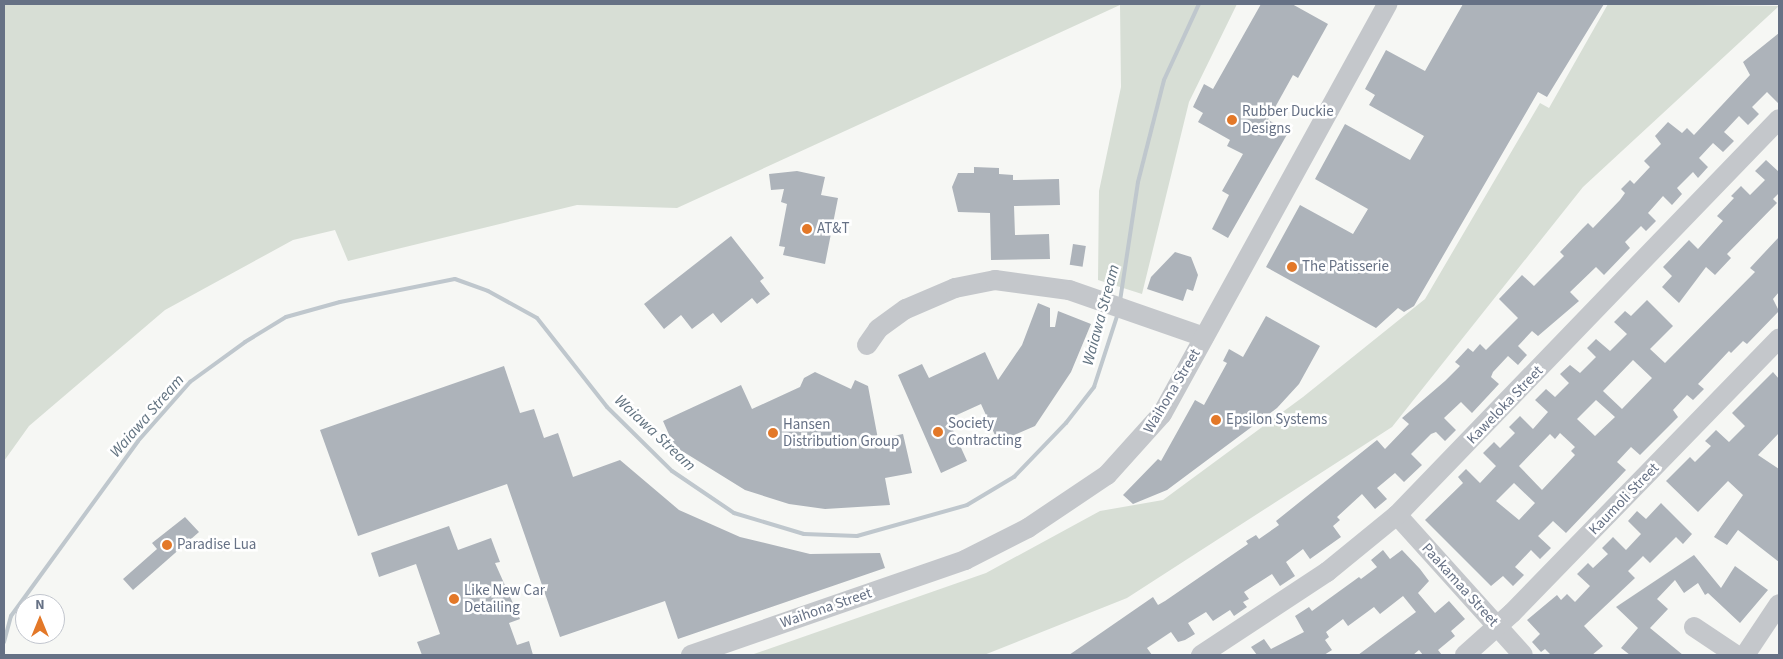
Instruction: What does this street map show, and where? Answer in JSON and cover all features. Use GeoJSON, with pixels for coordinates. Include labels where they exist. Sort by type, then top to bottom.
{"type":"FeatureCollection","features":[{"type":"Feature","properties":{"kind":"street","name":"Waihona Street"},"geometry":{"type":"LineString","coordinates":[[691,655],[966,560],[1049,515],[1107,475],[1148,433],[1204,337],[1388,4]]}},
{"type":"Feature","properties":{"kind":"street","name":"Kaweloka Street"},"geometry":{"type":"LineString","coordinates":[[1201,655],[1327,572],[1397,515],[1779,119]]}},
{"type":"Feature","properties":{"kind":"street"},"geometry":{"type":"LineString","coordinates":[[867,345],[878,329],[906,309],[978,282],[1046,284],[1151,317],[1204,337]]}},
{"type":"Feature","properties":{"kind":"street","name":"Kaumoli Street"},"geometry":{"type":"LineString","coordinates":[[1465,655],[1497,626],[1779,338]]}},
{"type":"Feature","properties":{"kind":"street","name":"Paakamaa Street"},"geometry":{"type":"LineString","coordinates":[[1397,515],[1523,655]]}},
{"type":"Feature","properties":{"kind":"street"},"geometry":{"type":"LineString","coordinates":[[1745,655],[1779,604]]}},
{"type":"Feature","properties":{"kind":"street"},"geometry":{"type":"LineString","coordinates":[[1694,627],[1736,655]]}},
{"type":"Feature","properties":{"kind":"shaded area"},"geometry":{"type":"Polygon","coordinates":[[[4,4],[1237,4],[1189,102],[1142,294],[1098,280],[1099,191],[1121,87],[1120,5],[677,208],[577,205],[348,261],[335,230],[293,240],[165,310],[29,426],[4,461],[4,4]]]}},
{"type":"Feature","properties":{"kind":"shaded area"},"geometry":{"type":"Polygon","coordinates":[[[1608,4],[1779,6],[1583,187],[1392,427],[1127,598],[984,655],[751,655],[986,573],[1100,511],[1163,500],[1303,397],[1425,299],[1540,103],[1549,108],[1608,4]]]}},
{"type":"Feature","properties":{"kind":"building"},"geometry":{"type":"Polygon","coordinates":[[[1261,4],[1292,4],[1328,24],[1298,78],[1293,75],[1268,120],[1289,131],[1228,238],[1212,229],[1229,195],[1222,191],[1243,154],[1227,146],[1230,140],[1198,122],[1203,113],[1193,107],[1204,84],[1213,89],[1261,4]]]}},
{"type":"Feature","properties":{"kind":"building"},"geometry":{"type":"Polygon","coordinates":[[[1463,4],[1604,4],[1547,97],[1538,92],[1414,306],[1404,312],[1398,308],[1376,328],[1266,267],[1300,205],[1353,234],[1368,209],[1315,179],[1345,124],[1410,160],[1424,136],[1369,105],[1375,95],[1365,89],[1386,50],[1425,71],[1463,4]]]}},
{"type":"Feature","properties":{"kind":"building"},"geometry":{"type":"Polygon","coordinates":[[[1779,33],[1779,104],[1767,92],[1752,107],[1759,114],[1748,125],[1739,116],[1724,132],[1734,141],[1723,152],[1713,143],[1699,158],[1708,167],[1698,178],[1693,172],[1677,188],[1682,194],[1672,205],[1663,196],[1648,213],[1656,221],[1646,231],[1641,226],[1625,242],[1630,248],[1604,275],[1596,267],[1570,292],[1579,301],[1538,336],[1532,331],[1518,346],[1527,355],[1518,365],[1508,356],[1493,372],[1491,377],[1499,384],[1472,413],[1461,402],[1444,418],[1456,430],[1445,441],[1436,432],[1431,434],[1411,454],[1422,465],[1404,482],[1395,473],[1377,488],[1387,499],[1375,509],[1362,494],[1337,517],[1340,520],[1333,526],[1341,537],[1310,559],[1303,549],[1286,562],[1295,576],[1280,586],[1272,574],[1244,592],[1249,599],[1243,602],[1247,607],[1234,616],[1230,610],[1213,621],[1206,612],[1188,623],[1195,634],[1178,642],[1171,632],[1147,648],[1152,655],[1069,655],[1153,597],[1158,605],[1248,544],[1246,541],[1256,535],[1259,539],[1279,525],[1276,521],[1377,440],[1385,449],[1409,424],[1402,418],[1460,366],[1455,362],[1468,348],[1473,352],[1480,344],[1486,350],[1518,318],[1499,299],[1522,275],[1534,286],[1564,256],[1560,252],[1588,223],[1593,228],[1620,200],[1625,193],[1621,189],[1630,180],[1634,184],[1650,167],[1644,161],[1661,144],[1655,136],[1668,122],[1682,133],[1687,128],[1694,135],[1750,75],[1743,62],[1779,33]]]}},
{"type":"Feature","properties":{"kind":"building"},"geometry":{"type":"Polygon","coordinates":[[[1766,160],[1779,172],[1779,193],[1773,199],[1777,203],[1727,254],[1731,258],[1715,275],[1706,267],[1679,303],[1662,287],[1672,276],[1663,267],[1689,240],[1698,249],[1723,221],[1717,216],[1734,198],[1731,196],[1741,186],[1750,195],[1765,180],[1755,171],[1766,160]]]}},
{"type":"Feature","properties":{"kind":"building"},"geometry":{"type":"Polygon","coordinates":[[[974,167],[999,168],[999,174],[1013,175],[1013,180],[1059,179],[1060,205],[1014,206],[1015,235],[1049,234],[1050,259],[991,260],[990,213],[958,212],[952,187],[958,173],[974,173],[974,167]]]}},
{"type":"Feature","properties":{"kind":"building","name":"AT&T"},"geometry":{"type":"Polygon","coordinates":[[[797,171],[825,177],[821,195],[838,198],[825,264],[783,255],[785,247],[779,246],[787,204],[781,202],[784,189],[771,190],[769,174],[797,171]]]}},
{"type":"Feature","properties":{"kind":"building"},"geometry":{"type":"Polygon","coordinates":[[[731,236],[764,278],[760,281],[770,294],[757,304],[752,298],[721,323],[713,313],[692,329],[681,315],[664,329],[644,304],[731,236]]]}},
{"type":"Feature","properties":{"kind":"building"},"geometry":{"type":"Polygon","coordinates":[[[1779,237],[1779,292],[1773,299],[1779,311],[1747,344],[1743,341],[1731,353],[1729,351],[1698,384],[1704,389],[1693,400],[1687,395],[1673,410],[1678,417],[1640,455],[1631,447],[1617,462],[1626,470],[1566,533],[1553,521],[1538,536],[1551,548],[1540,559],[1531,550],[1515,567],[1524,575],[1513,586],[1503,576],[1491,586],[1425,520],[1463,483],[1458,477],[1466,469],[1480,483],[1496,466],[1483,453],[1494,442],[1500,448],[1515,433],[1509,427],[1520,416],[1533,429],[1548,412],[1535,400],[1546,389],[1555,397],[1569,383],[1560,374],[1570,365],[1580,373],[1596,357],[1587,348],[1596,339],[1610,351],[1627,334],[1614,322],[1625,311],[1631,316],[1647,300],[1673,326],[1650,349],[1665,363],[1755,272],[1750,268],[1779,237]],[[1633,360],[1603,391],[1622,409],[1652,378],[1633,360]],[[1596,400],[1577,419],[1595,436],[1615,417],[1596,400]],[[1560,433],[1555,439],[1550,434],[1519,466],[1542,490],[1575,455],[1571,451],[1575,447],[1560,433]],[[1514,483],[1496,501],[1519,520],[1535,503],[1514,483]]]}},
{"type":"Feature","properties":{"kind":"building"},"geometry":{"type":"Polygon","coordinates":[[[1073,244],[1086,246],[1083,267],[1070,265],[1073,244]]]}},
{"type":"Feature","properties":{"kind":"building"},"geometry":{"type":"Polygon","coordinates":[[[1175,252],[1191,257],[1198,275],[1193,291],[1187,289],[1183,301],[1147,289],[1151,277],[1175,252]]]}},
{"type":"Feature","properties":{"kind":"building"},"geometry":{"type":"Polygon","coordinates":[[[1038,303],[1050,308],[1050,327],[1055,327],[1058,311],[1091,324],[1071,372],[1035,426],[998,442],[981,404],[948,419],[967,461],[941,473],[898,375],[922,364],[929,378],[985,352],[998,380],[1022,345],[1038,303]]]}},
{"type":"Feature","properties":{"kind":"building"},"geometry":{"type":"Polygon","coordinates":[[[1266,316],[1320,346],[1299,384],[1277,408],[1167,490],[1133,504],[1123,495],[1158,459],[1161,461],[1195,400],[1204,405],[1227,363],[1223,361],[1229,349],[1243,357],[1266,316]]]}},
{"type":"Feature","properties":{"kind":"building"},"geometry":{"type":"Polygon","coordinates":[[[504,366],[520,413],[534,409],[544,438],[558,433],[573,477],[620,460],[679,510],[740,537],[810,554],[880,553],[885,568],[678,639],[665,601],[560,637],[507,484],[358,536],[320,430],[504,366]]]}},
{"type":"Feature","properties":{"kind":"building","name":"Hansen Distribution Group"},"geometry":{"type":"Polygon","coordinates":[[[815,372],[851,389],[855,380],[868,386],[878,439],[903,434],[912,473],[885,478],[890,505],[825,509],[789,504],[745,490],[674,446],[663,421],[741,385],[752,409],[800,387],[804,378],[815,372]]]}},
{"type":"Feature","properties":{"kind":"building"},"geometry":{"type":"Polygon","coordinates":[[[1773,372],[1779,379],[1779,433],[1758,455],[1779,469],[1779,562],[1738,530],[1727,545],[1714,537],[1743,495],[1728,481],[1698,512],[1666,481],[1690,457],[1695,462],[1711,446],[1705,441],[1716,430],[1729,442],[1745,426],[1732,413],[1773,372]]]}},
{"type":"Feature","properties":{"kind":"building"},"geometry":{"type":"Polygon","coordinates":[[[1661,503],[1692,534],[1683,544],[1676,537],[1650,563],[1643,556],[1628,571],[1635,578],[1584,626],[1603,646],[1592,655],[1551,655],[1545,649],[1541,652],[1532,642],[1540,634],[1527,620],[1557,595],[1561,600],[1567,594],[1575,602],[1590,586],[1577,574],[1588,563],[1593,568],[1608,554],[1602,548],[1613,537],[1626,550],[1641,534],[1628,521],[1637,511],[1646,519],[1661,503]]]}},
{"type":"Feature","properties":{"kind":"building"},"geometry":{"type":"Polygon","coordinates":[[[185,517],[199,532],[133,590],[123,579],[157,549],[152,543],[185,517]]]}},
{"type":"Feature","properties":{"kind":"building"},"geometry":{"type":"Polygon","coordinates":[[[449,526],[458,550],[491,538],[500,562],[495,563],[520,619],[509,623],[517,645],[529,641],[533,655],[422,655],[417,642],[440,634],[416,564],[379,577],[371,553],[449,526]]]}},
{"type":"Feature","properties":{"kind":"building"},"geometry":{"type":"Polygon","coordinates":[[[1383,550],[1390,559],[1402,550],[1420,569],[1429,581],[1418,593],[1435,613],[1449,601],[1465,619],[1451,631],[1455,636],[1438,650],[1442,655],[1423,655],[1419,650],[1413,655],[1358,655],[1416,612],[1403,596],[1380,614],[1374,607],[1348,626],[1343,619],[1326,632],[1329,637],[1325,640],[1332,650],[1324,655],[1257,655],[1251,647],[1264,639],[1271,649],[1304,632],[1295,616],[1309,607],[1312,611],[1359,577],[1361,579],[1377,567],[1371,560],[1383,550]]]}},
{"type":"Feature","properties":{"kind":"building"},"geometry":{"type":"Polygon","coordinates":[[[1694,555],[1721,588],[1735,566],[1768,590],[1740,623],[1708,593],[1705,595],[1698,583],[1684,593],[1675,580],[1657,599],[1668,609],[1650,628],[1683,655],[1630,655],[1621,648],[1638,628],[1616,607],[1694,555]]]}},
{"type":"Feature","properties":{"kind":"waterway","name":"Waiawa Stream"},"geometry":{"type":"LineString","coordinates":[[1120,301],[1138,182],[1164,80],[1199,4]]}},
{"type":"Feature","properties":{"kind":"waterway","name":"Waiawa Stream"},"geometry":{"type":"LineString","coordinates":[[4,642],[11,616],[138,441],[190,382],[245,342],[286,317],[340,302],[455,279],[488,291],[537,318],[607,407],[672,471],[734,513],[804,534],[857,536],[967,505],[1014,477],[1066,423],[1094,387],[1118,313]]}},
{"type":"Feature","properties":{"kind":"place","name":"Rubber Duckie Designs"},"geometry":{"type":"Point","coordinates":[1232,120]}},
{"type":"Feature","properties":{"kind":"place","name":"AT&T"},"geometry":{"type":"Point","coordinates":[807,229]}},
{"type":"Feature","properties":{"kind":"place","name":"The Patisserie"},"geometry":{"type":"Point","coordinates":[1292,267]}},
{"type":"Feature","properties":{"kind":"place","name":"Epsilon Systems"},"geometry":{"type":"Point","coordinates":[1216,420]}},
{"type":"Feature","properties":{"kind":"place","name":"Society Contracting"},"geometry":{"type":"Point","coordinates":[938,432]}},
{"type":"Feature","properties":{"kind":"place","name":"Hansen Distribution Group"},"geometry":{"type":"Point","coordinates":[773,433]}},
{"type":"Feature","properties":{"kind":"place","name":"Paradise Lua"},"geometry":{"type":"Point","coordinates":[167,545]}},
{"type":"Feature","properties":{"kind":"place","name":"Like New Car Detailing"},"geometry":{"type":"Point","coordinates":[454,599]}}]}
